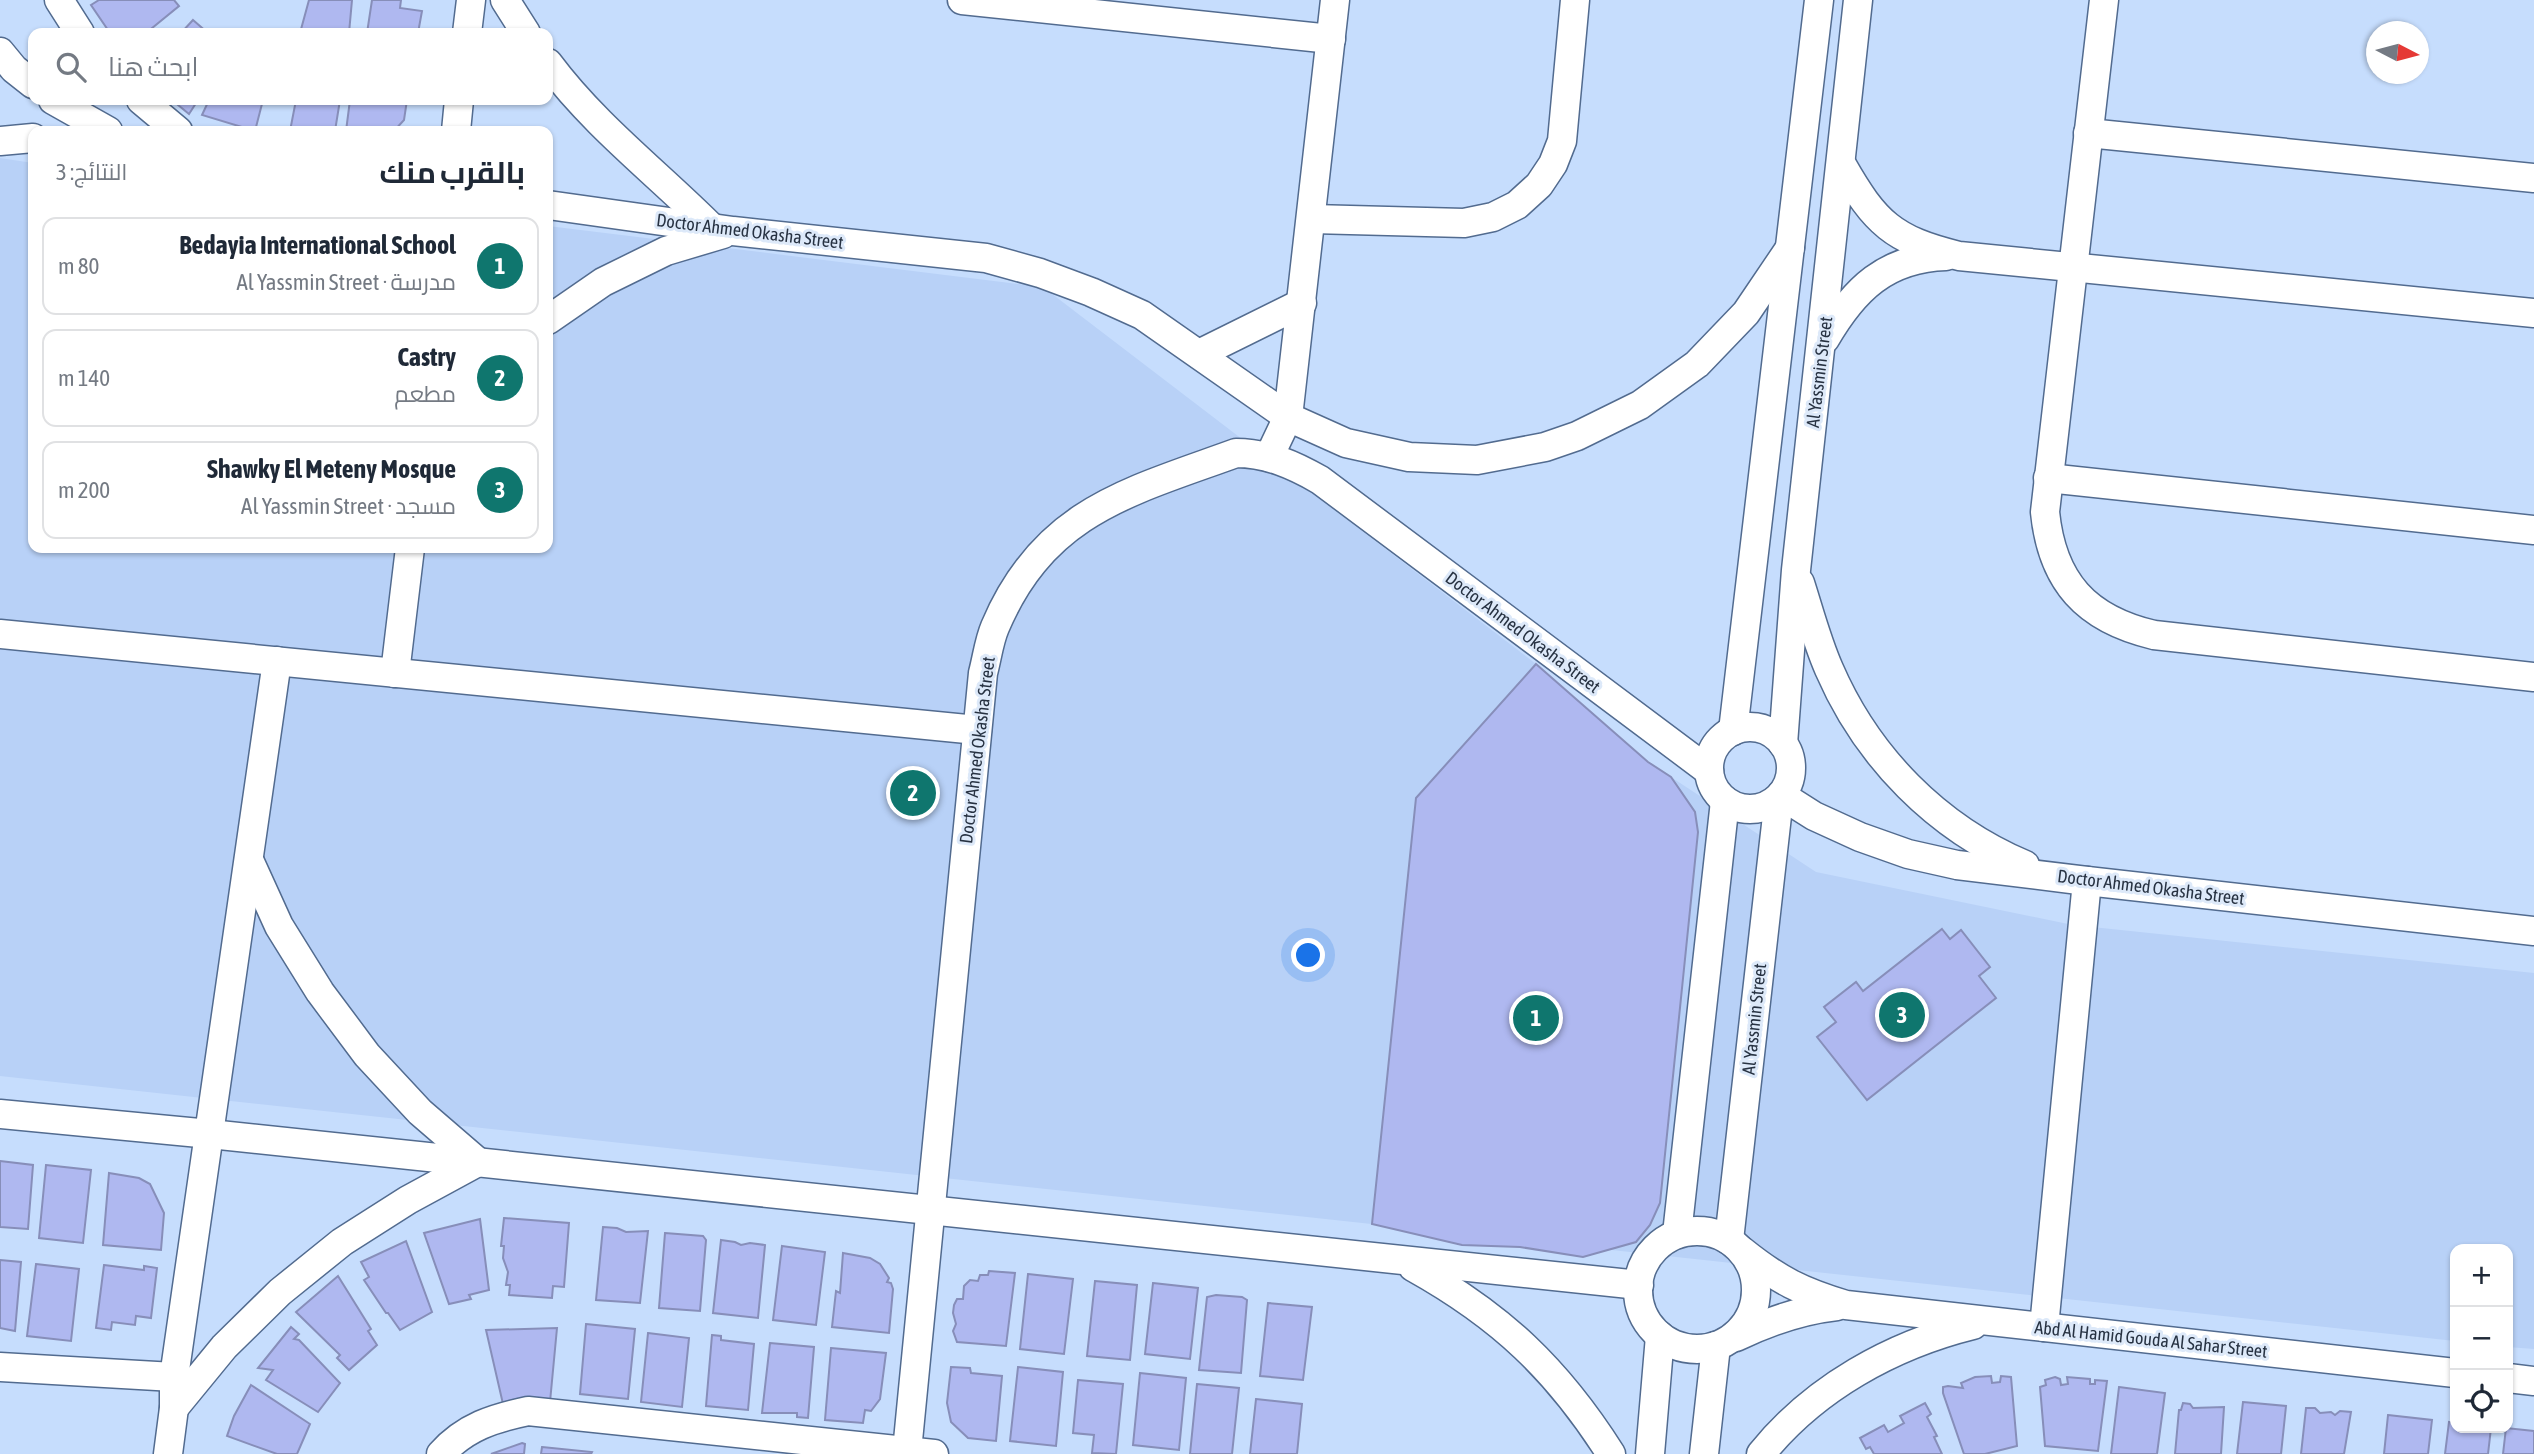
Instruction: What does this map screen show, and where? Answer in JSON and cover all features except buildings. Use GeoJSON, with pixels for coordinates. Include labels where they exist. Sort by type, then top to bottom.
{"type":"FeatureCollection","features":[{"type":"Feature","properties":{"kind":"street"},"geometry":{"type":"LineString","coordinates":[[59,0],[77,28]]}},
{"type":"Feature","properties":{"kind":"street"},"geometry":{"type":"LineString","coordinates":[[468,28],[471,0]]}},
{"type":"Feature","properties":{"kind":"street"},"geometry":{"type":"LineString","coordinates":[[505,0],[523,28]]}},
{"type":"Feature","properties":{"kind":"street"},"geometry":{"type":"LineString","coordinates":[[962,0],[1088,7],[1331,39]]}},
{"type":"Feature","properties":{"kind":"street"},"geometry":{"type":"LineString","coordinates":[[1269,457],[1288,417],[1335,0]]}},
{"type":"Feature","properties":{"kind":"street"},"geometry":{"type":"LineString","coordinates":[[1312,219],[1464,223],[1493,217],[1517,205],[1539,185],[1553,164],[1562,141],[1575,0]]}},
{"type":"Feature","properties":{"kind":"street"},"geometry":{"type":"LineString","coordinates":[[1733,731],[1819,0]]}},
{"type":"Feature","properties":{"kind":"street","name":"Al Yassmin Street"},"geometry":{"type":"LineString","coordinates":[[1783,744],[1796,570],[1858,0]]}},
{"type":"Feature","properties":{"kind":"street"},"geometry":{"type":"LineString","coordinates":[[2104,0],[2045,512],[2055,560],[2067,582],[2082,600],[2104,617],[2128,629],[2154,635],[2534,677]]}},
{"type":"Feature","properties":{"kind":"street"},"geometry":{"type":"LineString","coordinates":[[0,52],[14,69],[28,80]]}},
{"type":"Feature","properties":{"kind":"street"},"geometry":{"type":"LineString","coordinates":[[553,69],[577,100],[620,144],[723,229],[666,251],[603,282],[553,317]]}},
{"type":"Feature","properties":{"kind":"street"},"geometry":{"type":"LineString","coordinates":[[62,105],[99,126]]}},
{"type":"Feature","properties":{"kind":"street"},"geometry":{"type":"LineString","coordinates":[[147,105],[172,126]]}},
{"type":"Feature","properties":{"kind":"street"},"geometry":{"type":"LineString","coordinates":[[456,126],[459,105]]}},
{"type":"Feature","properties":{"kind":"street"},"geometry":{"type":"LineString","coordinates":[[2088,133],[2534,178]]}},
{"type":"Feature","properties":{"kind":"street"},"geometry":{"type":"LineString","coordinates":[[0,141],[28,138]]}},
{"type":"Feature","properties":{"kind":"street"},"geometry":{"type":"LineString","coordinates":[[1842,165],[1862,200],[1888,228],[1925,248],[1959,256],[2534,313]]}},
{"type":"Feature","properties":{"kind":"street","name":"Doctor Ahmed Okasha Street"},"geometry":{"type":"LineString","coordinates":[[553,206],[723,229],[986,258],[1040,273],[1142,315],[1288,417],[1346,443],[1409,457],[1477,460],[1577,436],[1640,405],[1697,364],[1746,313],[1790,248]]}},
{"type":"Feature","properties":{"kind":"street"},"geometry":{"type":"LineString","coordinates":[[1822,344],[1840,313],[1863,287],[1892,267],[1925,257],[1959,256]]}},
{"type":"Feature","properties":{"kind":"street"},"geometry":{"type":"LineString","coordinates":[[1199,354],[1302,303]]}},
{"type":"Feature","properties":{"kind":"street","name":"Doctor Ahmed Okasha Street"},"geometry":{"type":"LineString","coordinates":[[920,1453],[930,1210],[983,673],[994,629],[1014,588],[1042,551],[1076,521],[1115,498],[1236,453],[1269,457],[1303,470],[1709,771]]}},
{"type":"Feature","properties":{"kind":"street"},"geometry":{"type":"LineString","coordinates":[[2049,478],[2534,530]]}},
{"type":"Feature","properties":{"kind":"street"},"geometry":{"type":"LineString","coordinates":[[395,673],[409,553]]}},
{"type":"Feature","properties":{"kind":"street"},"geometry":{"type":"LineString","coordinates":[[1796,570],[1829,668],[1852,715],[1881,757],[1916,795],[1956,828],[2000,855],[2047,875]]}},
{"type":"Feature","properties":{"kind":"street"},"geometry":{"type":"LineString","coordinates":[[0,634],[977,730]]}},
{"type":"Feature","properties":{"kind":"street"},"geometry":{"type":"LineString","coordinates":[[168,1454],[174,1408],[174,1377],[277,661]]}},
{"type":"Feature","properties":{"kind":"street"},"geometry":{"type":"LineString","coordinates":[[1743,727],[1766,730],[1783,744],[1791,765],[1790,776],[1780,797],[1758,809],[1735,807],[1713,788],[1709,761],[1717,743],[1733,731],[1743,727]]}},
{"type":"Feature","properties":{"kind":"street","name":"Doctor Ahmed Okasha Street"},"geometry":{"type":"LineString","coordinates":[[1780,797],[1860,838],[1908,854],[1957,864],[2534,931]]}},
{"type":"Feature","properties":{"kind":"street","name":"Al Yassmin Street"},"geometry":{"type":"LineString","coordinates":[[1735,1245],[1780,797]]}},
{"type":"Feature","properties":{"kind":"street"},"geometry":{"type":"LineString","coordinates":[[1677,1234],[1725,801]]}},
{"type":"Feature","properties":{"kind":"street"},"geometry":{"type":"LineString","coordinates":[[249,859],[279,926],[320,992],[367,1055],[419,1112],[478,1162]]}},
{"type":"Feature","properties":{"kind":"street"},"geometry":{"type":"LineString","coordinates":[[2044,1326],[2087,881]]}},
{"type":"Feature","properties":{"kind":"street"},"geometry":{"type":"LineString","coordinates":[[0,1114],[1639,1285]]}},
{"type":"Feature","properties":{"kind":"street"},"geometry":{"type":"LineString","coordinates":[[174,1408],[224,1347],[290,1284],[342,1242],[408,1200],[478,1162]]}},
{"type":"Feature","properties":{"kind":"street"},"geometry":{"type":"LineString","coordinates":[[1704,1231],[1735,1245],[1751,1265],[1756,1281],[1756,1298],[1751,1315],[1742,1329],[1722,1343],[1687,1348],[1660,1336],[1650,1326],[1639,1299],[1639,1285],[1647,1259],[1655,1249],[1677,1234],[1704,1231]]}},
{"type":"Feature","properties":{"kind":"street","name":"Abd Al Hamid Gouda Al Sahar Street"},"geometry":{"type":"LineString","coordinates":[[1735,1245],[1771,1274],[1795,1287],[1846,1305],[2450,1372]]}},
{"type":"Feature","properties":{"kind":"street"},"geometry":{"type":"LineString","coordinates":[[1401,1260],[1454,1290],[1503,1325],[1547,1367],[1586,1414],[1611,1454]]}},
{"type":"Feature","properties":{"kind":"street","name":"Abd Al Hamid Gouda Al Sahar Street"},"geometry":{"type":"LineString","coordinates":[[1722,1343],[1783,1317],[1808,1310],[1846,1305]]}},
{"type":"Feature","properties":{"kind":"street"},"geometry":{"type":"LineString","coordinates":[[1761,1454],[1804,1409],[1846,1378],[1905,1347],[1942,1333],[1989,1321]]}},
{"type":"Feature","properties":{"kind":"street"},"geometry":{"type":"LineString","coordinates":[[1650,1454],[1660,1336]]}},
{"type":"Feature","properties":{"kind":"street"},"geometry":{"type":"LineString","coordinates":[[1704,1454],[1722,1343]]}},
{"type":"Feature","properties":{"kind":"street"},"geometry":{"type":"LineString","coordinates":[[0,1367],[174,1377]]}},
{"type":"Feature","properties":{"kind":"street"},"geometry":{"type":"LineString","coordinates":[[2513,1379],[2534,1381]]}},
{"type":"Feature","properties":{"kind":"street"},"geometry":{"type":"LineString","coordinates":[[441,1454],[472,1427],[498,1417],[528,1411],[920,1453]]}},
{"type":"Feature","properties":{"kind":"shaded area"},"geometry":{"type":"Polygon","coordinates":[[[0,158],[28,162],[28,553],[553,553],[553,227],[1043,287],[1536,664],[1648,762],[1816,872],[2073,925],[2534,973],[2534,1349],[2513,1347],[2513,1244],[2450,1244],[2450,1340],[0,1076],[0,158]]]}},
{"type":"Feature","properties":{"kind":"place","name":"Castry"},"geometry":{"type":"Point","coordinates":[913,793]}},
{"type":"Feature","properties":{"kind":"place","name":"Shawky El Meteny Mosque"},"geometry":{"type":"Point","coordinates":[1902,1015]}},
{"type":"Feature","properties":{"kind":"place","name":"Bedayia International School"},"geometry":{"type":"Point","coordinates":[1536,1018]}}]}
